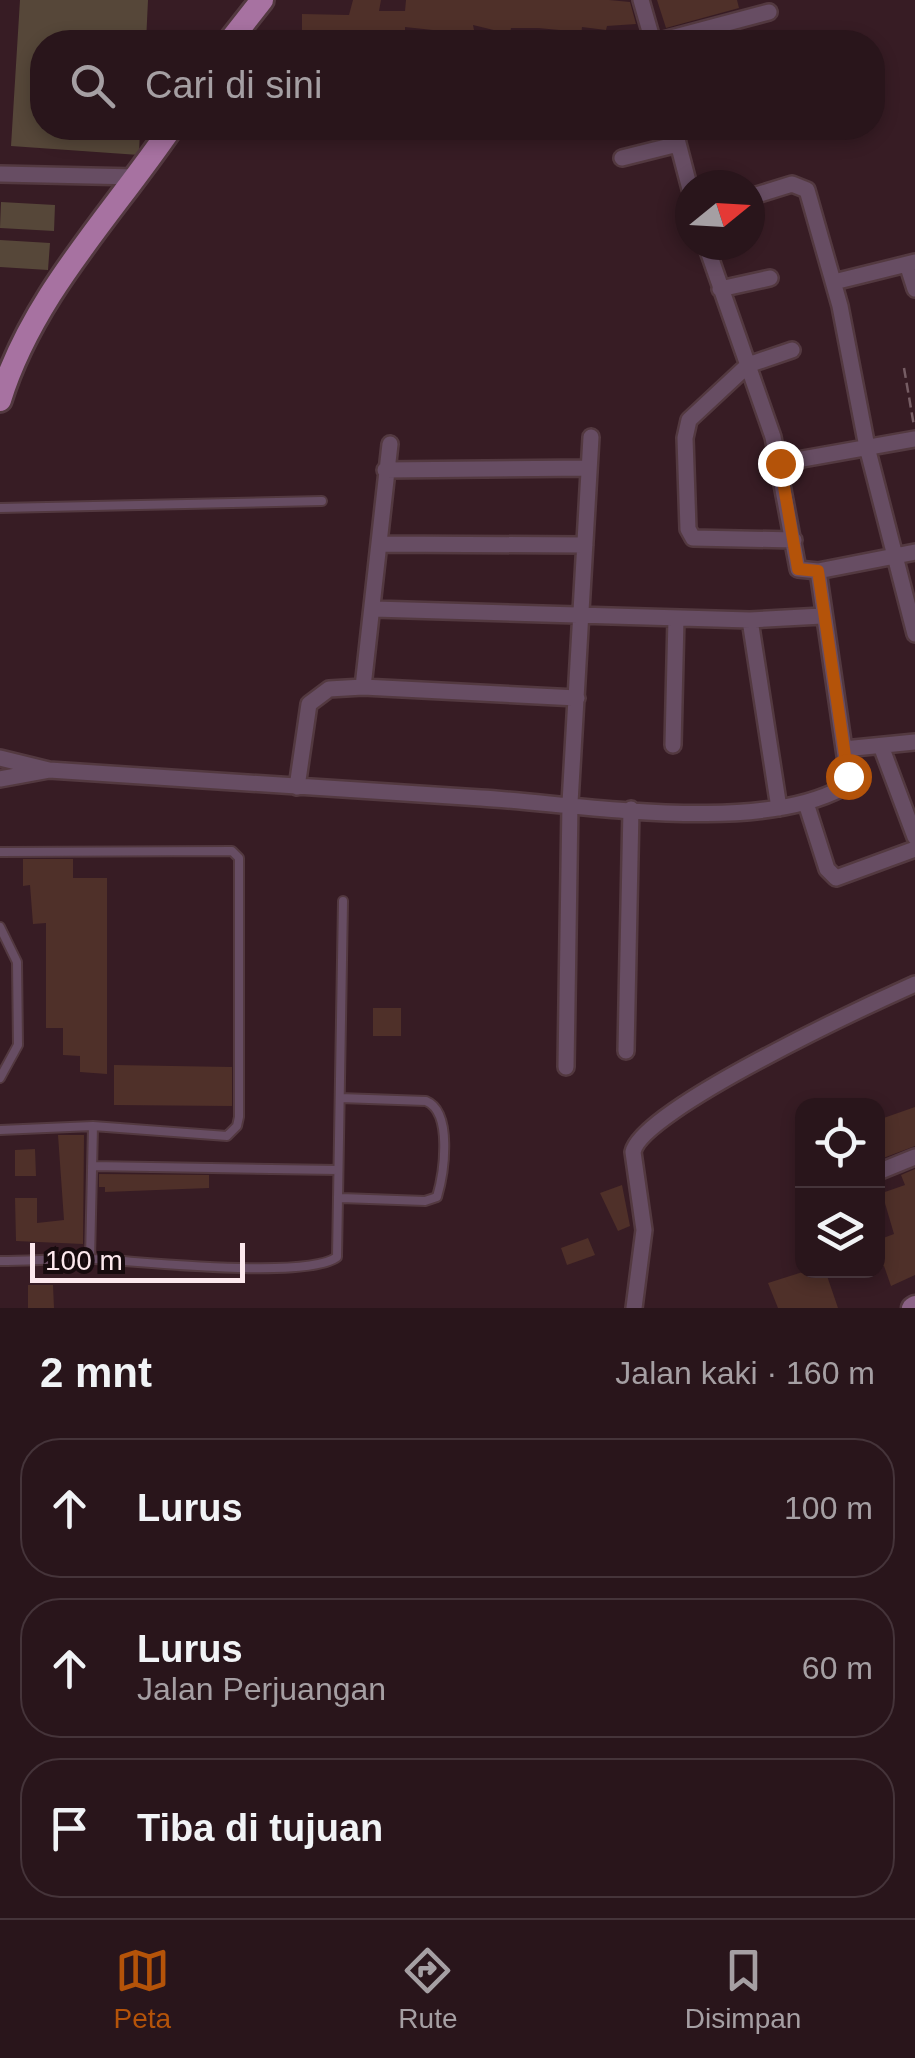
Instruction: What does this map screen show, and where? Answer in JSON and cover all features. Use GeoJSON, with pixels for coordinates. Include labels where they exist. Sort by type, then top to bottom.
{"type":"FeatureCollection","features":[{"type":"Feature","properties":{"kind":"main road"},"geometry":{"type":"LineString","coordinates":[[238,30],[262,0]]}},
{"type":"Feature","properties":{"kind":"main road"},"geometry":{"type":"LineString","coordinates":[[0,400],[36,318],[59,281],[162,140]]}},
{"type":"Feature","properties":{"kind":"street"},"geometry":{"type":"LineString","coordinates":[[641,0],[650,30]]}},
{"type":"Feature","properties":{"kind":"street"},"geometry":{"type":"LineString","coordinates":[[700,30],[769,12]]}},
{"type":"Feature","properties":{"kind":"street"},"geometry":{"type":"LineString","coordinates":[[622,158],[664,140]]}},
{"type":"Feature","properties":{"kind":"street"},"geometry":{"type":"LineString","coordinates":[[677,140],[685,170]]}},
{"type":"Feature","properties":{"kind":"street"},"geometry":{"type":"LineString","coordinates":[[0,174],[137,178]]}},
{"type":"Feature","properties":{"kind":"street"},"geometry":{"type":"LineString","coordinates":[[765,193],[801,184],[834,282],[867,447],[915,634]]}},
{"type":"Feature","properties":{"kind":"street"},"geometry":{"type":"LineString","coordinates":[[711,260],[780,463],[798,569],[818,571],[915,552]]}},
{"type":"Feature","properties":{"kind":"street"},"geometry":{"type":"LineString","coordinates":[[834,282],[911,263],[915,290]]}},
{"type":"Feature","properties":{"kind":"street"},"geometry":{"type":"LineString","coordinates":[[720,289],[770,278]]}},
{"type":"Feature","properties":{"kind":"street"},"geometry":{"type":"LineString","coordinates":[[792,350],[748,365],[694,414],[685,428],[688,528],[696,540],[794,540]]}},
{"type":"Feature","properties":{"kind":"street"},"geometry":{"type":"LineString","coordinates":[[566,1067],[570,803],[591,436]]}},
{"type":"Feature","properties":{"kind":"street"},"geometry":{"type":"LineString","coordinates":[[780,463],[915,436]]}},
{"type":"Feature","properties":{"kind":"street"},"geometry":{"type":"LineString","coordinates":[[363,687],[390,444]]}},
{"type":"Feature","properties":{"kind":"street"},"geometry":{"type":"LineString","coordinates":[[386,470],[589,468]]}},
{"type":"Feature","properties":{"kind":"street"},"geometry":{"type":"LineString","coordinates":[[381,544],[585,545]]}},
{"type":"Feature","properties":{"kind":"street"},"geometry":{"type":"LineString","coordinates":[[0,758],[49,770],[631,809],[744,812],[806,802],[846,782],[818,571]]}},
{"type":"Feature","properties":{"kind":"street"},"geometry":{"type":"LineString","coordinates":[[374,609],[750,620],[822,616]]}},
{"type":"Feature","properties":{"kind":"street"},"geometry":{"type":"LineString","coordinates":[[673,744],[676,618]]}},
{"type":"Feature","properties":{"kind":"street"},"geometry":{"type":"LineString","coordinates":[[750,620],[779,808]]}},
{"type":"Feature","properties":{"kind":"street"},"geometry":{"type":"LineString","coordinates":[[297,787],[309,704],[330,690],[363,687],[578,698]]}},
{"type":"Feature","properties":{"kind":"street"},"geometry":{"type":"LineString","coordinates":[[844,749],[915,742]]}},
{"type":"Feature","properties":{"kind":"street"},"geometry":{"type":"LineString","coordinates":[[881,746],[915,837]]}},
{"type":"Feature","properties":{"kind":"street"},"geometry":{"type":"LineString","coordinates":[[0,779],[49,770]]}},
{"type":"Feature","properties":{"kind":"street"},"geometry":{"type":"LineString","coordinates":[[806,802],[828,869],[836,878],[915,849]]}},
{"type":"Feature","properties":{"kind":"street"},"geometry":{"type":"LineString","coordinates":[[626,1051],[631,809]]}},
{"type":"Feature","properties":{"kind":"street"},"geometry":{"type":"LineString","coordinates":[[634,1308],[644,1230],[633,1152],[636,1140],[656,1122],[778,1050],[915,984]]}},
{"type":"Feature","properties":{"kind":"street"},"geometry":{"type":"LineString","coordinates":[[885,1169],[915,1157]]}},
{"type":"Feature","properties":{"kind":"lane"},"geometry":{"type":"LineString","coordinates":[[0,508],[322,501]]}},
{"type":"Feature","properties":{"kind":"lane"},"geometry":{"type":"LineString","coordinates":[[0,852],[226,850],[239,858],[237,1126],[219,1137],[94,1126],[0,1130]]}},
{"type":"Feature","properties":{"kind":"lane"},"geometry":{"type":"LineString","coordinates":[[0,1261],[90,1259],[178,1266],[327,1264],[337,1256],[342,1198],[338,1170],[343,901]]}},
{"type":"Feature","properties":{"kind":"lane"},"geometry":{"type":"LineString","coordinates":[[0,927],[17,962],[18,1028],[14,1057],[0,1078]]}},
{"type":"Feature","properties":{"kind":"lane"},"geometry":{"type":"LineString","coordinates":[[340,1098],[426,1102],[434,1104],[443,1120],[437,1197],[424,1202],[342,1198]]}},
{"type":"Feature","properties":{"kind":"lane"},"geometry":{"type":"LineString","coordinates":[[90,1259],[94,1126]]}},
{"type":"Feature","properties":{"kind":"lane"},"geometry":{"type":"LineString","coordinates":[[92,1166],[338,1170]]}},
{"type":"Feature","properties":{"kind":"path"},"geometry":{"type":"LineString","coordinates":[[904,368],[915,436]]}},
{"type":"Feature","properties":{"kind":"shaded area"},"geometry":{"type":"Polygon","coordinates":[[[20,0],[148,0],[147,30],[30,30],[30,140],[140,140],[139,155],[11,146],[20,0]]]}},
{"type":"Feature","properties":{"kind":"shaded area"},"geometry":{"type":"Polygon","coordinates":[[[1,202],[55,205],[54,231],[0,228],[1,202]]]}},
{"type":"Feature","properties":{"kind":"shaded area"},"geometry":{"type":"Polygon","coordinates":[[[0,240],[50,243],[48,270],[0,267],[0,240]]]}},
{"type":"Feature","properties":{"kind":"building"},"geometry":{"type":"Polygon","coordinates":[[[353,0],[381,0],[379,11],[405,11],[406,0],[609,0],[630,2],[636,24],[607,26],[606,30],[494,30],[473,25],[474,30],[302,30],[302,14],[349,15],[353,0]]]}},
{"type":"Feature","properties":{"kind":"building"},"geometry":{"type":"Polygon","coordinates":[[[657,0],[737,0],[739,8],[666,28],[657,0]]]}},
{"type":"Feature","properties":{"kind":"building"},"geometry":{"type":"Polygon","coordinates":[[[23,859],[73,859],[73,878],[107,878],[107,1074],[80,1072],[80,1056],[63,1055],[63,1028],[46,1028],[46,923],[33,924],[30,885],[23,886],[23,859]]]}},
{"type":"Feature","properties":{"kind":"building"},"geometry":{"type":"Polygon","coordinates":[[[373,1008],[401,1008],[401,1036],[373,1036],[373,1008]]]}},
{"type":"Feature","properties":{"kind":"building"},"geometry":{"type":"Polygon","coordinates":[[[114,1065],[232,1067],[232,1106],[114,1105],[114,1065]]]}},
{"type":"Feature","properties":{"kind":"building"},"geometry":{"type":"Polygon","coordinates":[[[915,1107],[915,1146],[885,1157],[885,1118],[915,1107]]]}},
{"type":"Feature","properties":{"kind":"building"},"geometry":{"type":"Polygon","coordinates":[[[58,1135],[84,1135],[83,1244],[16,1241],[15,1198],[37,1198],[37,1223],[64,1220],[58,1135]]]}},
{"type":"Feature","properties":{"kind":"building"},"geometry":{"type":"Polygon","coordinates":[[[35,1149],[36,1176],[15,1176],[15,1150],[35,1149]]]}},
{"type":"Feature","properties":{"kind":"building"},"geometry":{"type":"Polygon","coordinates":[[[915,1169],[915,1275],[891,1286],[885,1269],[885,1237],[894,1234],[885,1192],[905,1185],[901,1175],[915,1169]]]}},
{"type":"Feature","properties":{"kind":"building"},"geometry":{"type":"Polygon","coordinates":[[[99,1174],[209,1175],[209,1188],[105,1192],[105,1187],[99,1187],[99,1174]]]}},
{"type":"Feature","properties":{"kind":"building"},"geometry":{"type":"Polygon","coordinates":[[[622,1185],[630,1226],[618,1231],[600,1193],[622,1185]]]}},
{"type":"Feature","properties":{"kind":"building"},"geometry":{"type":"Polygon","coordinates":[[[588,1238],[595,1255],[567,1265],[561,1248],[588,1238]]]}},
{"type":"Feature","properties":{"kind":"building"},"geometry":{"type":"Polygon","coordinates":[[[795,1274],[795,1278],[828,1278],[838,1308],[778,1308],[768,1283],[795,1274]]]}},
{"type":"Feature","properties":{"kind":"building"},"geometry":{"type":"Polygon","coordinates":[[[28,1285],[53,1285],[54,1308],[28,1308],[28,1285]]]}},
{"type":"Feature","properties":{"kind":"route"},"geometry":{"type":"LineString","coordinates":[[780,463],[798,569],[818,571],[848,776]]}}]}
